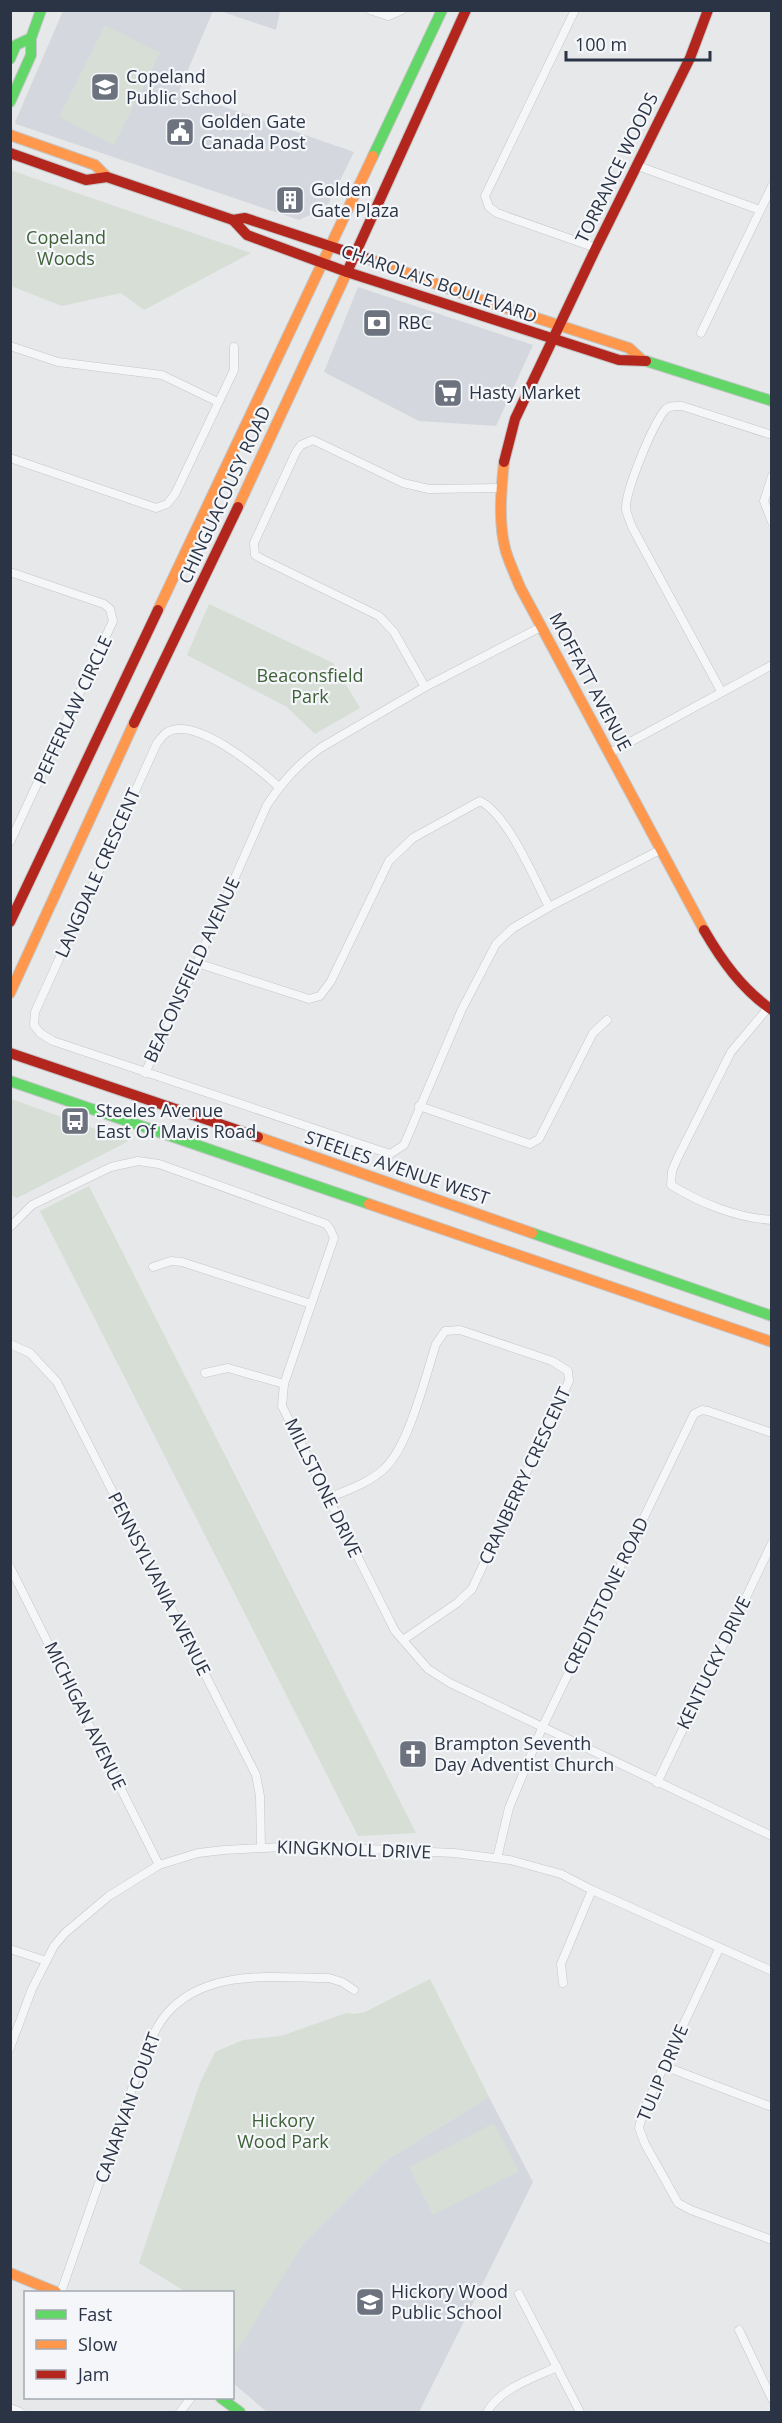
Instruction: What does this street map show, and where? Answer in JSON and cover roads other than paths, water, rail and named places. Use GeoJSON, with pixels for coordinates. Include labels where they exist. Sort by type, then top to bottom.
{"type":"FeatureCollection","features":[{"type":"Feature","properties":{"kind":"main road"},"geometry":{"type":"LineString","coordinates":[[10,102],[31,55],[31,38],[41,10]]}},
{"type":"Feature","properties":{"kind":"main road","name":"CHINGUACOUSY ROAD"},"geometry":{"type":"LineString","coordinates":[[10,922],[442,10]]}},
{"type":"Feature","properties":{"kind":"main road","name":"CHINGUACOUSY ROAD"},"geometry":{"type":"LineString","coordinates":[[10,993],[66,866],[310,355],[466,10]]}},
{"type":"Feature","properties":{"kind":"main road","name":"TORRANCE WOODS"},"geometry":{"type":"LineString","coordinates":[[554,340],[596,248],[690,58],[708,10]]}},
{"type":"Feature","properties":{"kind":"main road"},"geometry":{"type":"LineString","coordinates":[[10,59],[16,45],[31,38]]}},
{"type":"Feature","properties":{"kind":"main road","name":"CHAROLAIS BOULEVARD"},"geometry":{"type":"LineString","coordinates":[[10,135],[95,165],[107,177],[233,220],[247,235],[347,272],[619,360],[642,360],[771,401]]}},
{"type":"Feature","properties":{"kind":"main road","name":"CHAROLAIS BOULEVARD"},"geometry":{"type":"LineString","coordinates":[[10,153],[86,180],[107,177]]}},
{"type":"Feature","properties":{"kind":"main road","name":"CHAROLAIS BOULEVARD"},"geometry":{"type":"LineString","coordinates":[[233,220],[245,218],[355,254],[469,296],[561,324],[629,348],[642,360]]}},
{"type":"Feature","properties":{"kind":"main road","name":"MOFFATT AVENUE"},"geometry":{"type":"LineString","coordinates":[[554,340],[515,419],[506,450],[501,488],[501,514],[506,551],[520,587],[710,941],[743,985],[770,1009]]}},
{"type":"Feature","properties":{"kind":"main road","name":"STEELES AVENUE WEST"},"geometry":{"type":"LineString","coordinates":[[10,1053],[771,1316]]}},
{"type":"Feature","properties":{"kind":"main road"},"geometry":{"type":"LineString","coordinates":[[10,1081],[771,1342]]}},
{"type":"Feature","properties":{"kind":"main road"},"geometry":{"type":"LineString","coordinates":[[10,2273],[54,2291]]}},
{"type":"Feature","properties":{"kind":"main road"},"geometry":{"type":"LineString","coordinates":[[224,2399],[240,2412]]}},
{"type":"Feature","properties":{"kind":"street"},"geometry":{"type":"LineString","coordinates":[[370,10],[388,16],[402,10]]}},
{"type":"Feature","properties":{"kind":"street"},"geometry":{"type":"LineString","coordinates":[[575,10],[485,196],[489,207],[497,213],[596,248]]}},
{"type":"Feature","properties":{"kind":"street"},"geometry":{"type":"LineString","coordinates":[[638,166],[760,210]]}},
{"type":"Feature","properties":{"kind":"street"},"geometry":{"type":"LineString","coordinates":[[701,333],[771,186]]}},
{"type":"Feature","properties":{"kind":"street"},"geometry":{"type":"LineString","coordinates":[[10,346],[58,362],[162,375],[219,402]]}},
{"type":"Feature","properties":{"kind":"street"},"geometry":{"type":"LineString","coordinates":[[10,458],[156,508],[162,507],[168,504],[175,494],[234,369],[234,347]]}},
{"type":"Feature","properties":{"kind":"street"},"geometry":{"type":"LineString","coordinates":[[721,691],[632,527],[626,510],[628,490],[665,409],[682,406],[771,435]]}},
{"type":"Feature","properties":{"kind":"street"},"geometry":{"type":"LineString","coordinates":[[425,687],[394,632],[379,616],[255,555],[254,543],[296,452],[301,445],[314,440],[403,483],[429,489],[501,488]]}},
{"type":"Feature","properties":{"kind":"street"},"geometry":{"type":"LineString","coordinates":[[771,476],[764,501],[771,522]]}},
{"type":"Feature","properties":{"kind":"street","name":"PEFFERLAW CIRCLE"},"geometry":{"type":"LineString","coordinates":[[10,572],[104,604],[110,609],[113,621],[10,842]]}},
{"type":"Feature","properties":{"kind":"street","name":"BEACONSFIELD AVENUE"},"geometry":{"type":"LineString","coordinates":[[542,627],[425,687],[322,747],[279,787],[267,805],[145,1073],[390,1154],[404,1145],[462,1009],[496,944],[513,928],[549,907],[660,850]]}},
{"type":"Feature","properties":{"kind":"street"},"geometry":{"type":"LineString","coordinates":[[610,753],[771,665]]}},
{"type":"Feature","properties":{"kind":"street","name":"LANGDALE CRESCENT"},"geometry":{"type":"LineString","coordinates":[[145,1073],[53,1041],[40,1033],[34,1025],[35,1012],[157,743],[166,733],[187,728],[249,760],[279,787]]}},
{"type":"Feature","properties":{"kind":"street"},"geometry":{"type":"LineString","coordinates":[[197,963],[309,999],[320,996],[332,981],[389,861],[413,838],[480,801],[491,806],[508,831],[549,907]]}},
{"type":"Feature","properties":{"kind":"street"},"geometry":{"type":"LineString","coordinates":[[770,1009],[731,1052],[672,1170],[671,1185],[688,1196],[748,1218],[771,1220]]}},
{"type":"Feature","properties":{"kind":"street"},"geometry":{"type":"LineString","coordinates":[[419,1106],[530,1144],[539,1139],[593,1033],[607,1020]]}},
{"type":"Feature","properties":{"kind":"street","name":"MILLSTONE DRIVE"},"geometry":{"type":"LineString","coordinates":[[10,1227],[32,1205],[111,1167],[138,1161],[159,1164],[326,1224],[334,1238],[284,1384],[282,1406],[384,1610],[403,1640],[428,1669],[450,1683],[657,1783],[771,1834]]}},
{"type":"Feature","properties":{"kind":"street"},"geometry":{"type":"LineString","coordinates":[[153,1267],[171,1261],[188,1263],[311,1304]]}},
{"type":"Feature","properties":{"kind":"street","name":"CRANBERRY CRESCENT"},"geometry":{"type":"LineString","coordinates":[[328,1498],[369,1479],[391,1461],[403,1442],[436,1344],[445,1331],[455,1329],[479,1336],[552,1361],[567,1371],[570,1381],[472,1588],[457,1603],[403,1640]]}},
{"type":"Feature","properties":{"kind":"street","name":"PENNSYLVANIA AVENUE"},"geometry":{"type":"LineString","coordinates":[[10,1344],[30,1353],[57,1382],[256,1775],[260,1796],[261,1848]]}},
{"type":"Feature","properties":{"kind":"street"},"geometry":{"type":"LineString","coordinates":[[205,1373],[228,1368],[284,1384]]}},
{"type":"Feature","properties":{"kind":"street","name":"CREDITSTONE ROAD"},"geometry":{"type":"LineString","coordinates":[[497,1858],[509,1808],[542,1728],[694,1414],[702,1410],[708,1411],[771,1433]]}},
{"type":"Feature","properties":{"kind":"street","name":"KENTUCKY DRIVE"},"geometry":{"type":"LineString","coordinates":[[657,1783],[771,1543]]}},
{"type":"Feature","properties":{"kind":"street","name":"MICHIGAN AVENUE"},"geometry":{"type":"LineString","coordinates":[[10,1567],[159,1865]]}},
{"type":"Feature","properties":{"kind":"street","name":"KINGKNOLL DRIVE"},"geometry":{"type":"LineString","coordinates":[[10,2048],[29,1997],[46,1961],[65,1933],[81,1918],[136,1878],[159,1865],[198,1853],[261,1848],[324,1847],[454,1853],[497,1858],[541,1867],[561,1874],[719,1949],[771,1971]]}},
{"type":"Feature","properties":{"kind":"street"},"geometry":{"type":"LineString","coordinates":[[563,1983],[561,1964],[592,1890]]}},
{"type":"Feature","properties":{"kind":"street"},"geometry":{"type":"LineString","coordinates":[[10,1949],[46,1961]]}},
{"type":"Feature","properties":{"kind":"street","name":"TULIP DRIVE"},"geometry":{"type":"LineString","coordinates":[[719,1949],[643,2112],[639,2128],[645,2144],[678,2203],[691,2211],[771,2240]]}},
{"type":"Feature","properties":{"kind":"street","name":"CANARVAN COURT"},"geometry":{"type":"LineString","coordinates":[[61,2291],[143,2057],[155,2030],[171,2009],[192,1993],[214,1984],[245,1977],[330,1978],[354,1990]]}},
{"type":"Feature","properties":{"kind":"street"},"geometry":{"type":"LineString","coordinates":[[664,2066],[771,2107]]}},
{"type":"Feature","properties":{"kind":"street"},"geometry":{"type":"LineString","coordinates":[[519,2294],[580,2412]]}},
{"type":"Feature","properties":{"kind":"street"},"geometry":{"type":"LineString","coordinates":[[739,2330],[771,2399]]}},
{"type":"Feature","properties":{"kind":"street"},"geometry":{"type":"LineString","coordinates":[[487,2412],[498,2398],[512,2389],[557,2367]]}},
{"type":"Feature","properties":{"kind":"street"},"geometry":{"type":"LineString","coordinates":[[180,2412],[190,2399]]}},
{"type":"Feature","properties":{"kind":"street"},"geometry":{"type":"LineString","coordinates":[[10,2408],[20,2412]]}},
{"type":"Feature","properties":{"kind":"place","name":"Copeland Public School"},"geometry":{"type":"Point","coordinates":[105,87]}},
{"type":"Feature","properties":{"kind":"place","name":"Golden Gate Canada Post"},"geometry":{"type":"Point","coordinates":[180,132]}},
{"type":"Feature","properties":{"kind":"place","name":"Golden Gate Plaza"},"geometry":{"type":"Point","coordinates":[290,200]}},
{"type":"Feature","properties":{"kind":"place","name":"RBC"},"geometry":{"type":"Point","coordinates":[377,323]}},
{"type":"Feature","properties":{"kind":"place","name":"Hasty Market"},"geometry":{"type":"Point","coordinates":[448,393]}},
{"type":"Feature","properties":{"kind":"place","name":"Steeles Avenue East Of Mavis Road"},"geometry":{"type":"Point","coordinates":[75,1121]}},
{"type":"Feature","properties":{"kind":"place","name":"Brampton Seventh Day Adventist Church"},"geometry":{"type":"Point","coordinates":[413,1754]}},
{"type":"Feature","properties":{"kind":"place","name":"Hickory Wood Public School"},"geometry":{"type":"Point","coordinates":[370,2302]}},
{"type":"Feature","properties":{"kind":"park label","name":"Copeland Woods"},"geometry":{"type":"Point","coordinates":[66,248]}},
{"type":"Feature","properties":{"kind":"park label","name":"Beaconsfield Park"},"geometry":{"type":"Point","coordinates":[310,686]}},
{"type":"Feature","properties":{"kind":"park label","name":"Hickory Wood Park"},"geometry":{"type":"Point","coordinates":[283,2131]}}]}
